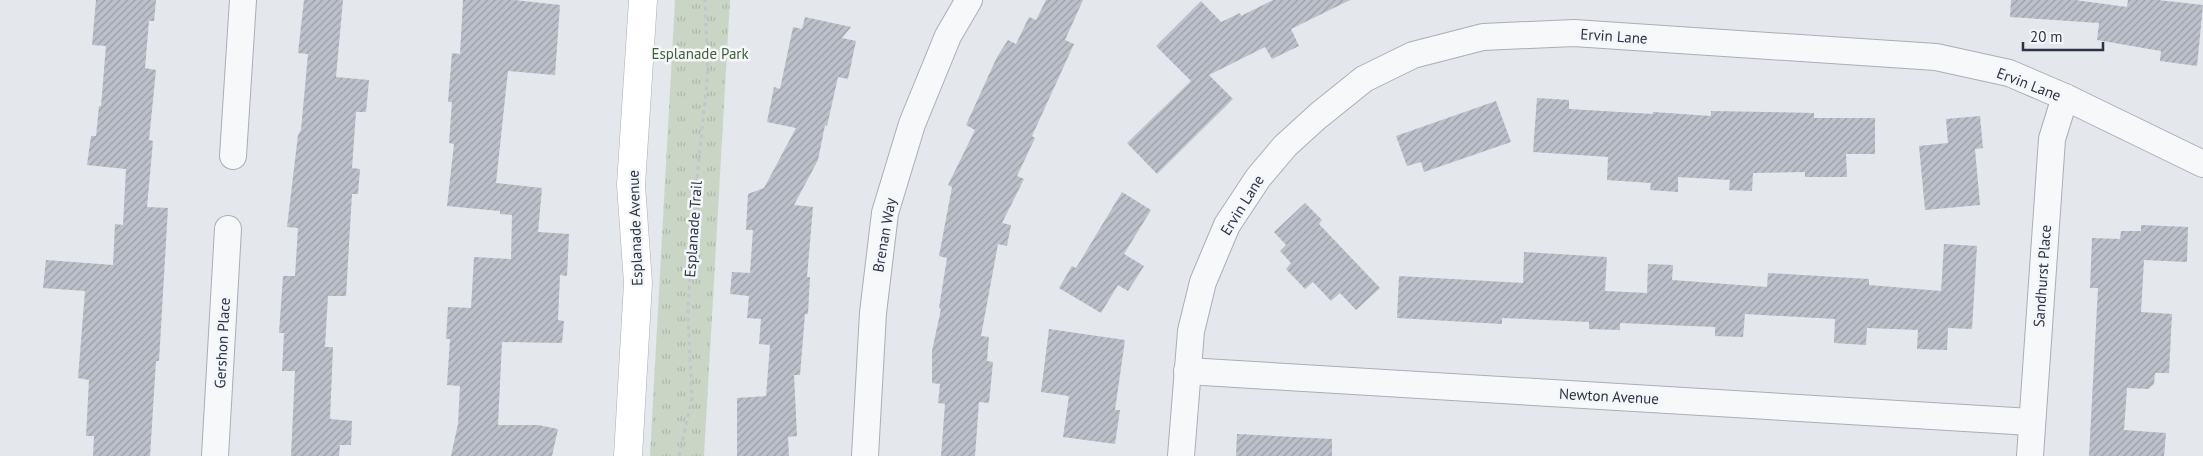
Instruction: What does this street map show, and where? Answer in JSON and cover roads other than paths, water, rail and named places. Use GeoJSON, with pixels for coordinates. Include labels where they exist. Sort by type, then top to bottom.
{"type":"FeatureCollection","features":[{"type":"Feature","properties":{"kind":"street"},"geometry":{"type":"LineString","coordinates":[[233,156],[243,0]]}},
{"type":"Feature","properties":{"kind":"street","name":"Esplanade Avenue"},"geometry":{"type":"LineString","coordinates":[[628,456],[638,283],[632,185],[643,0]]}},
{"type":"Feature","properties":{"kind":"street","name":"Brenan Way"},"geometry":{"type":"LineString","coordinates":[[865,456],[872,313],[885,213],[912,124],[948,36],[969,0]]}},
{"type":"Feature","properties":{"kind":"street","name":"Ervin Lane"},"geometry":{"type":"LineString","coordinates":[[1182,456],[1191,331],[1203,282],[1227,225],[1258,178],[1285,146],[1364,79],[1413,55],[1483,37],[1574,33],[1936,57],[2009,73],[2203,164]]}},
{"type":"Feature","properties":{"kind":"street","name":"Sandhurst Place"},"geometry":{"type":"LineString","coordinates":[[2030,456],[2052,139],[2065,98]]}},
{"type":"Feature","properties":{"kind":"street","name":"Gershon Place"},"geometry":{"type":"LineString","coordinates":[[215,456],[228,229]]}},
{"type":"Feature","properties":{"kind":"street","name":"Newton Avenue"},"geometry":{"type":"LineString","coordinates":[[1187,371],[2031,422]]}},
{"type":"Feature","properties":{"kind":"park label","name":"Esplanade Park"},"geometry":{"type":"Point","coordinates":[700,53]}}]}
